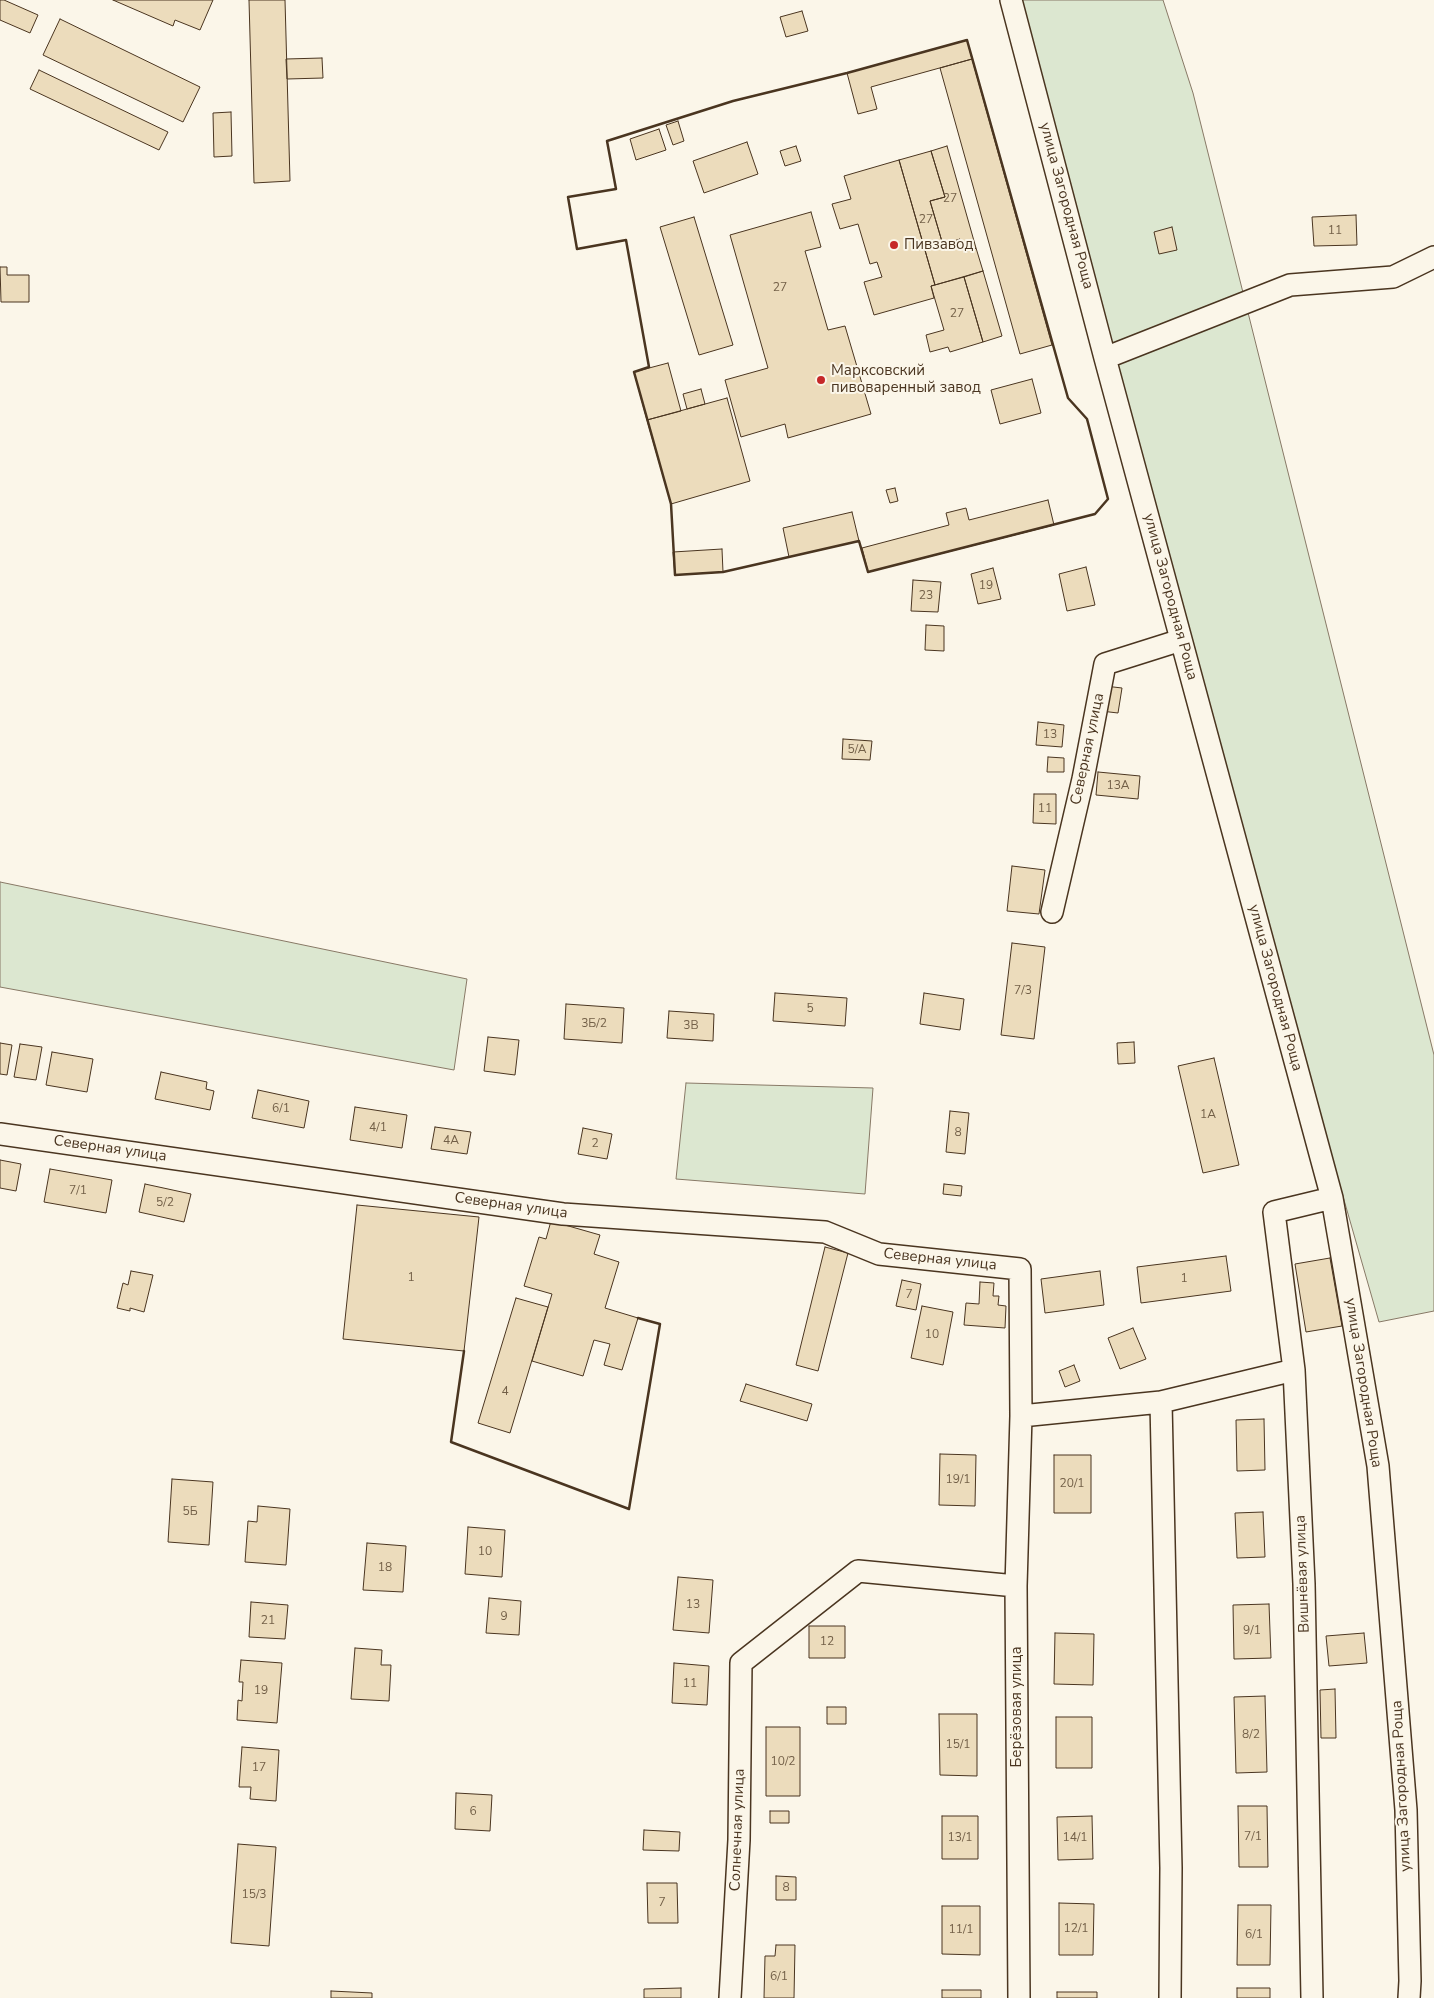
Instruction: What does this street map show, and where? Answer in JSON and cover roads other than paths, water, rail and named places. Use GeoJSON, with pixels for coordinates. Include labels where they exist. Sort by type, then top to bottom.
{"type":"FeatureCollection","features":[{"type":"Feature","properties":{"kind":"street","name":"улица Загородная Роща"},"geometry":{"type":"LineString","coordinates":[[1011,0],[1105,358],[1332,1198],[1378,1466],[1406,1810],[1409,1998]]}},
{"type":"Feature","properties":{"kind":"street"},"geometry":{"type":"LineString","coordinates":[[1105,358],[1290,285],[1393,277],[1434,257]]}},
{"type":"Feature","properties":{"kind":"street","name":"Северная улица"},"geometry":{"type":"LineString","coordinates":[[1052,912],[1083,779],[1105,664],[1181,640]]}},
{"type":"Feature","properties":{"kind":"street","name":"Северная улица"},"geometry":{"type":"LineString","coordinates":[[0,1134],[563,1214],[825,1232],[879,1254],[1020,1269]]}},
{"type":"Feature","properties":{"kind":"street","name":"Вишнёвая улица"},"geometry":{"type":"LineString","coordinates":[[1312,1998],[1304,1584],[1294,1370],[1274,1212],[1332,1198]]}},
{"type":"Feature","properties":{"kind":"street","name":"Берёзовая улица"},"geometry":{"type":"LineString","coordinates":[[1019,1998],[1016,1586],[1021,1416],[1020,1269]]}},
{"type":"Feature","properties":{"kind":"street"},"geometry":{"type":"LineString","coordinates":[[1021,1416],[1161,1402],[1294,1370]]}},
{"type":"Feature","properties":{"kind":"street"},"geometry":{"type":"LineString","coordinates":[[1161,1402],[1170,1858],[1170,1998]]}},
{"type":"Feature","properties":{"kind":"street","name":"Солнечная улица"},"geometry":{"type":"LineString","coordinates":[[730,1998],[739,1840],[741,1663],[858,1571],[1016,1586]]}},
{"type":"Feature","properties":{"kind":"place","name":"Пивзавод"},"geometry":{"type":"Point","coordinates":[894,245]}},
{"type":"Feature","properties":{"kind":"place","name":"Марксовский пивоваренный завод"},"geometry":{"type":"Point","coordinates":[821,380]}}]}
